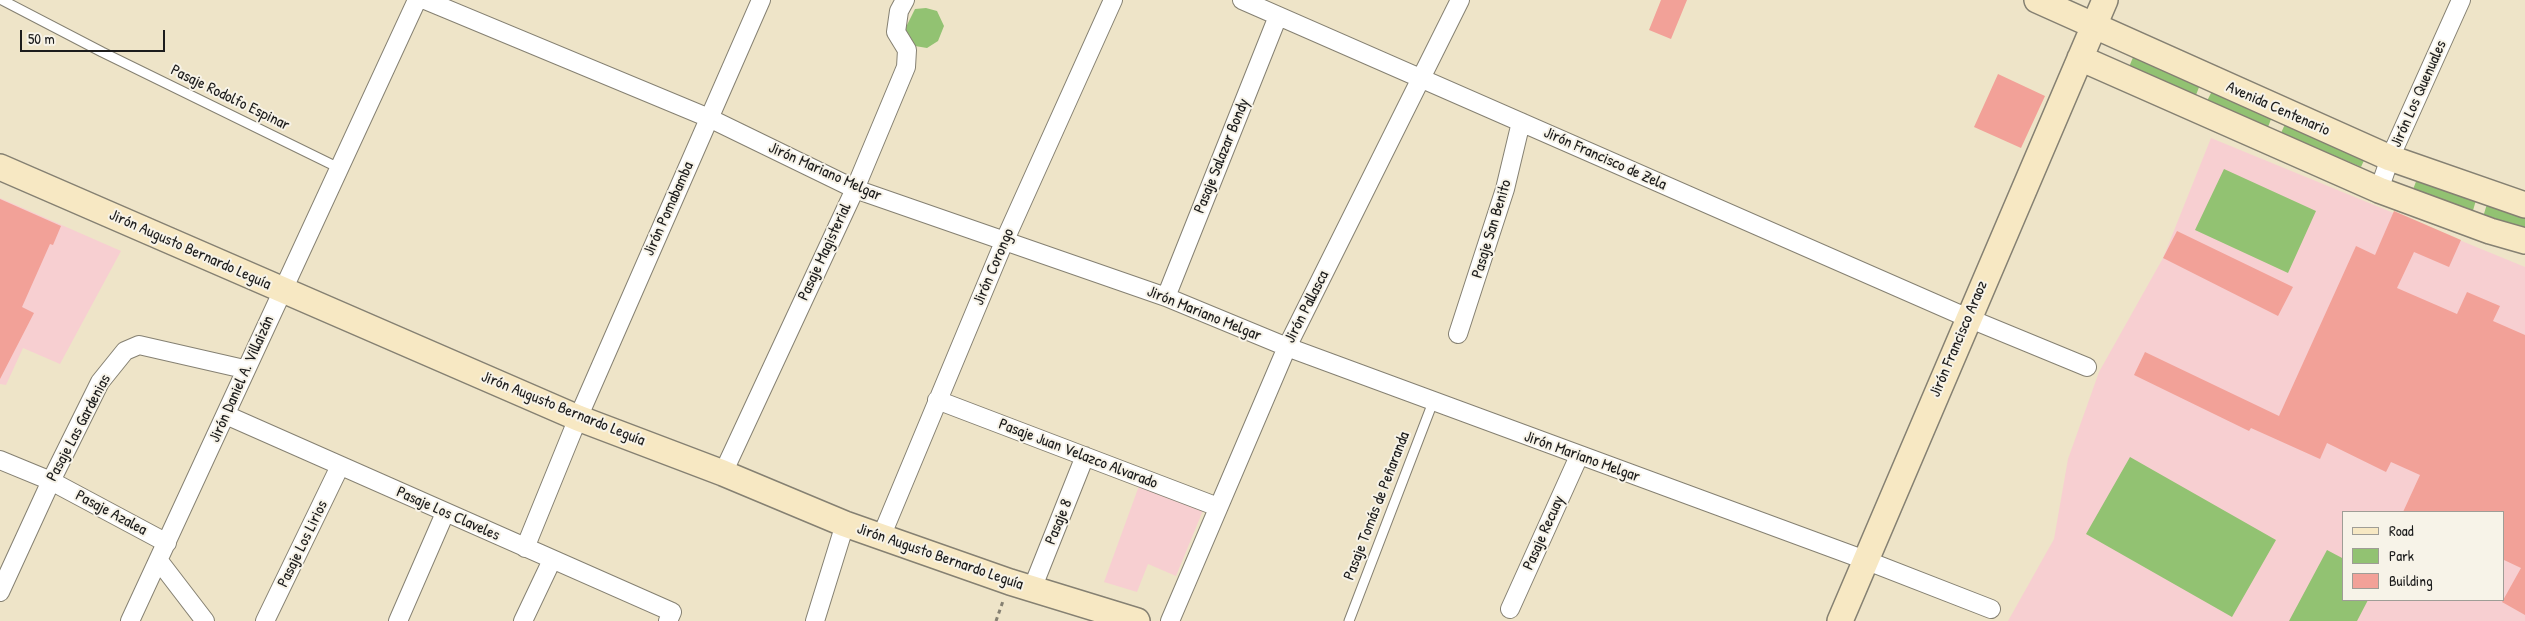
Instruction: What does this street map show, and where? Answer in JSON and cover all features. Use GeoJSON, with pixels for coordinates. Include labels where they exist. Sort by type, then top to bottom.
{"type":"FeatureCollection","features":[{"type":"Feature","properties":{"kind":"main road","name":"Avenida Centenario"},"geometry":{"type":"LineString","coordinates":[[2037,0],[2095,24],[2147,51],[2390,158],[2525,205]]}},
{"type":"Feature","properties":{"kind":"main road","name":"Jirón Francisco Araoz"},"geometry":{"type":"LineString","coordinates":[[1840,621],[2105,0]]}},
{"type":"Feature","properties":{"kind":"main road","name":"Avenida Centenario"},"geometry":{"type":"LineString","coordinates":[[2080,58],[2378,190],[2490,231],[2525,241]]}},
{"type":"Feature","properties":{"kind":"main road","name":"Jirón Augusto Bernardo Leguía"},"geometry":{"type":"LineString","coordinates":[[0,167],[578,418],[723,473],[844,524],[1032,589],[1137,621]]}},
{"type":"Feature","properties":{"kind":"street","name":"Jirón Daniel A. Villaizán"},"geometry":{"type":"LineString","coordinates":[[130,621],[226,415],[244,369],[417,0]]}},
{"type":"Feature","properties":{"kind":"street","name":"Jirón Mariano Melgar"},"geometry":{"type":"LineString","coordinates":[[425,0],[709,118],[855,189],[1166,297],[1287,347],[1865,560],[1990,609]]}},
{"type":"Feature","properties":{"kind":"street","name":"Jirón Pomabamba"},"geometry":{"type":"LineString","coordinates":[[525,548],[578,418],[761,0]]}},
{"type":"Feature","properties":{"kind":"street","name":"Pasaje Magisterial"},"geometry":{"type":"LineString","coordinates":[[723,473],[855,189],[906,67],[908,50],[896,32],[899,11],[905,0]]}},
{"type":"Feature","properties":{"kind":"street","name":"Jirón Corongo"},"geometry":{"type":"LineString","coordinates":[[881,537],[1004,242],[1113,0]]}},
{"type":"Feature","properties":{"kind":"street","name":"Jirón Francisco de Zela"},"geometry":{"type":"LineString","coordinates":[[1242,0],[1968,318],[2087,366]]}},
{"type":"Feature","properties":{"kind":"street","name":"Jirón Pallasca"},"geometry":{"type":"LineString","coordinates":[[1170,621],[1287,347],[1460,0]]}},
{"type":"Feature","properties":{"kind":"street","name":"Jirón Los Quenuales"},"geometry":{"type":"LineString","coordinates":[[2378,190],[2390,158],[2461,0]]}},
{"type":"Feature","properties":{"kind":"street","name":"Pasaje Salazar Bondy"},"geometry":{"type":"LineString","coordinates":[[1166,297],[1278,16]]}},
{"type":"Feature","properties":{"kind":"street","name":"Pasaje San Benito"},"geometry":{"type":"LineString","coordinates":[[1458,334],[1505,189],[1521,122]]}},
{"type":"Feature","properties":{"kind":"street","name":"Pasaje Las Gardenias"},"geometry":{"type":"LineString","coordinates":[[0,592],[51,481],[100,382],[125,352],[139,345],[244,369]]}},
{"type":"Feature","properties":{"kind":"street","name":"Pasaje Juan Velazco Alvarado"},"geometry":{"type":"LineString","coordinates":[[937,400],[1218,507]]}},
{"type":"Feature","properties":{"kind":"street","name":"Pasaje Los Claveles"},"geometry":{"type":"LineString","coordinates":[[226,415],[552,560],[670,617]]}},
{"type":"Feature","properties":{"kind":"street","name":"Pasaje 8"},"geometry":{"type":"LineString","coordinates":[[1032,589],[1085,456]]}},
{"type":"Feature","properties":{"kind":"street","name":"Pasaje Recuay"},"geometry":{"type":"LineString","coordinates":[[1510,609],[1579,456]]}},
{"type":"Feature","properties":{"kind":"street","name":"Pasaje Azalea"},"geometry":{"type":"LineString","coordinates":[[0,460],[51,481],[167,543]]}},
{"type":"Feature","properties":{"kind":"street","name":"Pasaje Los Lirios"},"geometry":{"type":"LineString","coordinates":[[265,621],[340,466]]}},
{"type":"Feature","properties":{"kind":"street"},"geometry":{"type":"LineString","coordinates":[[398,621],[445,513]]}},
{"type":"Feature","properties":{"kind":"street"},"geometry":{"type":"LineString","coordinates":[[815,621],[844,524]]}},
{"type":"Feature","properties":{"kind":"street"},"geometry":{"type":"LineString","coordinates":[[523,621],[552,560]]}},
{"type":"Feature","properties":{"kind":"street"},"geometry":{"type":"LineString","coordinates":[[159,561],[205,621]]}},
{"type":"Feature","properties":{"kind":"lane","name":"Pasaje Rodolfo Espinar"},"geometry":{"type":"LineString","coordinates":[[2,0],[110,56],[339,168]]}},
{"type":"Feature","properties":{"kind":"lane","name":"Pasaje Tomás de Peñaranda"},"geometry":{"type":"LineString","coordinates":[[1348,621],[1433,402]]}},
{"type":"Feature","properties":{"kind":"shaded area"},"geometry":{"type":"Polygon","coordinates":[[[2211,138],[2525,267],[2525,621],[2008,621],[2054,539],[2068,459],[2099,372],[2163,258],[2211,138]]]}},
{"type":"Feature","properties":{"kind":"shaded area"},"geometry":{"type":"Polygon","coordinates":[[[0,198],[121,251],[60,364],[23,348],[6,385],[0,384],[0,198]]]}},
{"type":"Feature","properties":{"kind":"shaded area"},"geometry":{"type":"Polygon","coordinates":[[[1140,483],[1204,508],[1176,576],[1148,564],[1137,592],[1104,582],[1140,483]]]}},
{"type":"Feature","properties":{"kind":"green space"},"geometry":{"type":"Polygon","coordinates":[[[926,8],[937,11],[944,26],[938,41],[927,48],[915,46],[903,33],[915,9],[926,8]]]}},
{"type":"Feature","properties":{"kind":"green space"},"geometry":{"type":"Polygon","coordinates":[[[2134,55],[2201,82],[2196,95],[2129,67],[2134,55]]]}},
{"type":"Feature","properties":{"kind":"green space"},"geometry":{"type":"Polygon","coordinates":[[[2213,89],[2273,114],[2268,127],[2207,101],[2213,89]]]}},
{"type":"Feature","properties":{"kind":"green space"},"geometry":{"type":"Polygon","coordinates":[[[2286,122],[2366,156],[2361,167],[2281,133],[2286,122]]]}},
{"type":"Feature","properties":{"kind":"green space"},"geometry":{"type":"Polygon","coordinates":[[[2224,169],[2316,211],[2288,273],[2195,230],[2224,169]]]}},
{"type":"Feature","properties":{"kind":"green space"},"geometry":{"type":"Polygon","coordinates":[[[2417,179],[2476,200],[2472,214],[2412,192],[2417,179]]]}},
{"type":"Feature","properties":{"kind":"green space"},"geometry":{"type":"Polygon","coordinates":[[[2487,204],[2525,217],[2525,229],[2483,217],[2487,204]]]}},
{"type":"Feature","properties":{"kind":"green space"},"geometry":{"type":"Polygon","coordinates":[[[2130,457],[2276,540],[2232,617],[2086,534],[2130,457]]]}},
{"type":"Feature","properties":{"kind":"green space"},"geometry":{"type":"Polygon","coordinates":[[[2327,550],[2342,558],[2342,601],[2367,601],[2357,621],[2289,621],[2327,550]]]}},
{"type":"Feature","properties":{"kind":"building"},"geometry":{"type":"Polygon","coordinates":[[[1661,0],[1687,0],[1671,39],[1649,30],[1661,0]]]}},
{"type":"Feature","properties":{"kind":"building"},"geometry":{"type":"Polygon","coordinates":[[[1998,74],[2045,96],[2021,148],[1974,127],[1998,74]]]}},
{"type":"Feature","properties":{"kind":"building"},"geometry":{"type":"Polygon","coordinates":[[[0,199],[61,226],[53,245],[50,244],[22,307],[34,313],[0,379],[0,199]]]}},
{"type":"Feature","properties":{"kind":"building"},"geometry":{"type":"Polygon","coordinates":[[[2394,211],[2461,240],[2449,267],[2414,252],[2397,288],[2457,314],[2467,292],[2500,306],[2493,321],[2525,335],[2525,615],[2502,602],[2505,601],[2505,597],[2521,568],[2505,560],[2505,511],[2403,511],[2420,475],[2391,462],[2386,472],[2327,443],[2320,459],[2251,428],[2249,431],[2134,375],[2145,352],[2279,416],[2356,246],[2375,255],[2394,211]]]}},
{"type":"Feature","properties":{"kind":"building"},"geometry":{"type":"Polygon","coordinates":[[[2177,231],[2293,287],[2278,316],[2163,258],[2177,231]]]}}]}
